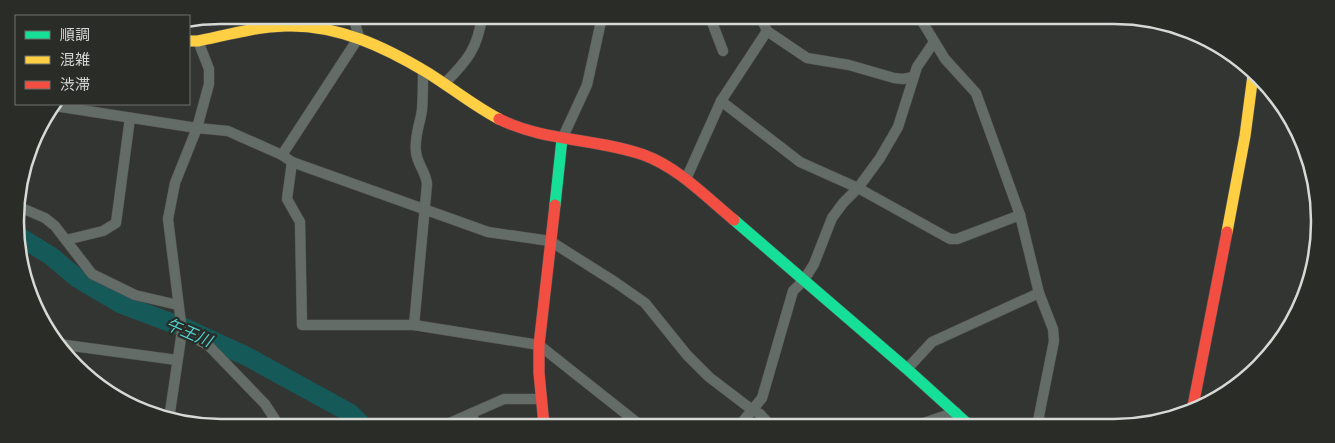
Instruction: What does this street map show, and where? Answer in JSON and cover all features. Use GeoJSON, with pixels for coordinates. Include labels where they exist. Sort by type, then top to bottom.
{"type":"FeatureCollection","features":[{"type":"Feature","properties":{"kind":"street"},"geometry":{"type":"LineString","coordinates":[[282,155],[359,37],[355,24]]}},
{"type":"Feature","properties":{"kind":"street"},"geometry":{"type":"LineString","coordinates":[[445,83],[464,64],[479,34],[481,24]]}},
{"type":"Feature","properties":{"kind":"street"},"geometry":{"type":"LineString","coordinates":[[543,419],[540,399],[539,345],[562,139],[587,85],[600,24]]}},
{"type":"Feature","properties":{"kind":"street"},"geometry":{"type":"LineString","coordinates":[[713,24],[723,51]]}},
{"type":"Feature","properties":{"kind":"street"},"geometry":{"type":"LineString","coordinates":[[764,24],[767,31],[807,58],[849,65],[894,78],[913,77]]}},
{"type":"Feature","properties":{"kind":"street"},"geometry":{"type":"LineString","coordinates":[[924,24],[945,59],[976,93],[1020,215],[1039,293],[1053,329],[1054,341],[1038,419]]}},
{"type":"Feature","properties":{"kind":"street"},"geometry":{"type":"LineString","coordinates":[[170,413],[182,330],[168,219],[175,183],[197,128],[210,76],[209,69],[193,41],[261,28],[311,26],[332,29],[375,44],[445,83],[486,113],[538,134],[604,145],[645,156],[658,162],[686,179],[963,419]]}},
{"type":"Feature","properties":{"kind":"street"},"geometry":{"type":"LineString","coordinates":[[686,179],[721,100],[767,31]]}},
{"type":"Feature","properties":{"kind":"street"},"geometry":{"type":"LineString","coordinates":[[745,419],[762,398],[793,292],[804,280],[814,264],[832,218],[843,203],[858,188],[880,158],[898,127],[917,67],[934,42]]}},
{"type":"Feature","properties":{"kind":"street"},"geometry":{"type":"LineString","coordinates":[[414,324],[427,176],[416,157],[415,139],[420,126],[423,71]]}},
{"type":"Feature","properties":{"kind":"street"},"geometry":{"type":"LineString","coordinates":[[1194,402],[1245,136],[1252,81]]}},
{"type":"Feature","properties":{"kind":"street"},"geometry":{"type":"LineString","coordinates":[[721,100],[800,162],[858,188],[950,238],[957,239],[1020,215]]}},
{"type":"Feature","properties":{"kind":"street"},"geometry":{"type":"LineString","coordinates":[[61,107],[228,131],[282,155],[292,162],[488,232],[550,241],[615,282],[644,303],[687,355],[709,377],[747,406],[754,409],[764,419]]}},
{"type":"Feature","properties":{"kind":"street"},"geometry":{"type":"LineString","coordinates":[[66,240],[102,231],[116,223],[130,118]]}},
{"type":"Feature","properties":{"kind":"street"},"geometry":{"type":"LineString","coordinates":[[292,162],[287,199],[300,222],[302,325],[414,324],[539,345],[632,419]]}},
{"type":"Feature","properties":{"kind":"street"},"geometry":{"type":"LineString","coordinates":[[24,209],[46,218],[56,226],[92,274],[135,295],[178,306]]}},
{"type":"Feature","properties":{"kind":"street"},"geometry":{"type":"LineString","coordinates":[[907,369],[932,342],[1039,293]]}},
{"type":"Feature","properties":{"kind":"street"},"geometry":{"type":"LineString","coordinates":[[182,330],[209,346],[265,404],[275,419]]}},
{"type":"Feature","properties":{"kind":"street"},"geometry":{"type":"LineString","coordinates":[[68,345],[177,360]]}},
{"type":"Feature","properties":{"kind":"street"},"geometry":{"type":"LineString","coordinates":[[458,419],[504,399],[540,399]]}},
{"type":"Feature","properties":{"kind":"street"},"geometry":{"type":"LineString","coordinates":[[936,419],[956,412]]}},
{"type":"Feature","properties":{"kind":"street"},"geometry":{"type":"LineString","coordinates":[[472,413],[474,419]]}},
{"type":"Feature","properties":{"kind":"waterway","name":"午王川"},"geometry":{"type":"LineString","coordinates":[[24,240],[51,256],[77,278],[121,304],[185,328],[248,357],[350,413],[356,419]]}},
{"type":"Feature","properties":{"kind":"traffic: fast"},"geometry":{"type":"LineString","coordinates":[[555,205],[562,139]]}},
{"type":"Feature","properties":{"kind":"traffic: fast"},"geometry":{"type":"LineString","coordinates":[[734,220],[962,419]]}},
{"type":"Feature","properties":{"kind":"traffic: slow"},"geometry":{"type":"LineString","coordinates":[[190,41],[285,26],[304,26],[342,33],[378,46],[412,63],[499,119]]}},
{"type":"Feature","properties":{"kind":"traffic: slow"},"geometry":{"type":"LineString","coordinates":[[1227,232],[1245,136],[1252,81]]}},
{"type":"Feature","properties":{"kind":"traffic: jam"},"geometry":{"type":"LineString","coordinates":[[499,119],[534,132],[608,145],[644,155],[669,167],[734,220]]}},
{"type":"Feature","properties":{"kind":"traffic: jam"},"geometry":{"type":"LineString","coordinates":[[543,419],[539,373],[539,345],[555,205]]}},
{"type":"Feature","properties":{"kind":"traffic: jam"},"geometry":{"type":"LineString","coordinates":[[1194,402],[1227,232]]}}]}
